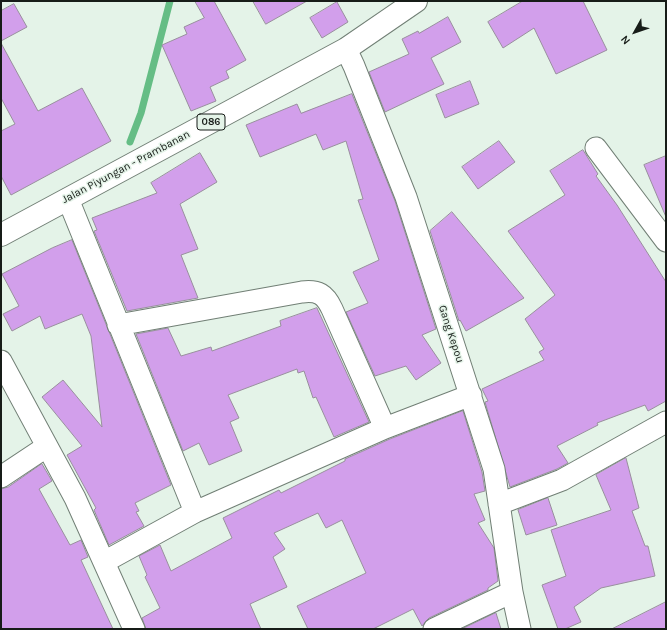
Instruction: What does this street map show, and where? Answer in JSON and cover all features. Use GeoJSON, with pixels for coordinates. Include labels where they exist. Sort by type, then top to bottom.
{"type":"FeatureCollection","features":[{"type":"Feature","properties":{"kind":"main road","name":"Jalan Piyungan - Prambanan"},"geometry":{"type":"LineString","coordinates":[[1,235],[346,49],[416,1]]}},
{"type":"Feature","properties":{"kind":"street","name":"Gang Kepou"},"geometry":{"type":"LineString","coordinates":[[346,49],[406,197],[494,469],[512,592],[520,629]]}},
{"type":"Feature","properties":{"kind":"street"},"geometry":{"type":"LineString","coordinates":[[596,148],[666,241]]}},
{"type":"Feature","properties":{"kind":"street"},"geometry":{"type":"LineString","coordinates":[[68,199],[195,512]]}},
{"type":"Feature","properties":{"kind":"street"},"geometry":{"type":"LineString","coordinates":[[118,325],[314,290],[322,293],[332,309],[385,428]]}},
{"type":"Feature","properties":{"kind":"street"},"geometry":{"type":"LineString","coordinates":[[1,361],[46,447],[75,498],[134,629]]}},
{"type":"Feature","properties":{"kind":"street"},"geometry":{"type":"LineString","coordinates":[[104,562],[195,512],[385,428],[471,395]]}},
{"type":"Feature","properties":{"kind":"street"},"geometry":{"type":"LineString","coordinates":[[499,504],[562,480],[666,422]]}},
{"type":"Feature","properties":{"kind":"street"},"geometry":{"type":"LineString","coordinates":[[1,477],[46,447]]}},
{"type":"Feature","properties":{"kind":"street"},"geometry":{"type":"LineString","coordinates":[[434,629],[512,592]]}},
{"type":"Feature","properties":{"kind":"building"},"geometry":{"type":"Polygon","coordinates":[[[195,1],[214,1],[246,60],[226,71],[229,78],[210,87],[216,101],[191,111],[162,45],[187,34],[184,27],[204,18],[195,1]]]}},
{"type":"Feature","properties":{"kind":"building"},"geometry":{"type":"Polygon","coordinates":[[[253,1],[307,1],[266,24],[253,1]]]}},
{"type":"Feature","properties":{"kind":"building"},"geometry":{"type":"Polygon","coordinates":[[[523,1],[583,1],[607,50],[556,74],[534,28],[503,48],[488,22],[523,1]]]}},
{"type":"Feature","properties":{"kind":"building"},"geometry":{"type":"Polygon","coordinates":[[[337,2],[348,22],[322,38],[310,18],[337,2]]]}},
{"type":"Feature","properties":{"kind":"building"},"geometry":{"type":"Polygon","coordinates":[[[14,4],[27,27],[1,41],[1,11],[14,4]]]}},
{"type":"Feature","properties":{"kind":"building"},"geometry":{"type":"Polygon","coordinates":[[[448,17],[461,42],[431,58],[444,84],[385,112],[369,72],[409,54],[402,39],[418,31],[419,33],[448,17]]]}},
{"type":"Feature","properties":{"kind":"building"},"geometry":{"type":"Polygon","coordinates":[[[1,43],[38,111],[82,88],[111,141],[11,195],[1,176],[1,131],[15,124],[1,98],[1,43]]]}},
{"type":"Feature","properties":{"kind":"building"},"geometry":{"type":"Polygon","coordinates":[[[470,81],[479,104],[445,118],[436,95],[470,81]]]}},
{"type":"Feature","properties":{"kind":"building"},"geometry":{"type":"Polygon","coordinates":[[[352,94],[395,201],[436,329],[422,335],[441,363],[416,380],[406,366],[375,376],[346,312],[368,303],[353,272],[379,260],[358,200],[363,199],[346,141],[323,150],[316,134],[260,157],[246,125],[297,104],[301,113],[352,94]]]}},
{"type":"Feature","properties":{"kind":"building"},"geometry":{"type":"Polygon","coordinates":[[[499,141],[515,162],[478,189],[462,167],[499,141]]]}},
{"type":"Feature","properties":{"kind":"building"},"geometry":{"type":"Polygon","coordinates":[[[583,150],[598,174],[596,176],[617,205],[666,282],[666,401],[648,411],[645,405],[597,423],[598,425],[557,446],[568,463],[557,469],[510,487],[485,402],[488,401],[482,389],[544,360],[539,352],[544,349],[525,319],[555,295],[508,231],[565,195],[550,171],[583,150]]]}},
{"type":"Feature","properties":{"kind":"building"},"geometry":{"type":"Polygon","coordinates":[[[200,153],[217,182],[180,204],[198,249],[181,255],[198,298],[127,311],[94,231],[97,230],[92,218],[157,193],[151,183],[200,153]]]}},
{"type":"Feature","properties":{"kind":"building"},"geometry":{"type":"Polygon","coordinates":[[[666,156],[666,217],[644,165],[666,156]]]}},
{"type":"Feature","properties":{"kind":"building"},"geometry":{"type":"Polygon","coordinates":[[[452,212],[524,298],[466,331],[460,320],[459,321],[430,231],[452,212]]]}},
{"type":"Feature","properties":{"kind":"building"},"geometry":{"type":"Polygon","coordinates":[[[72,240],[171,485],[135,503],[139,511],[136,512],[144,526],[109,545],[94,510],[96,508],[67,455],[82,446],[42,397],[63,380],[102,427],[91,336],[82,314],[45,329],[40,316],[12,331],[3,314],[19,306],[2,274],[52,248],[72,240]]]}},
{"type":"Feature","properties":{"kind":"building"},"geometry":{"type":"Polygon","coordinates":[[[317,308],[369,422],[334,437],[316,397],[313,398],[304,371],[298,373],[297,369],[228,395],[239,418],[230,422],[242,451],[209,465],[199,443],[183,451],[136,334],[168,328],[181,356],[211,347],[212,351],[281,326],[280,321],[317,308]]]}},
{"type":"Feature","properties":{"kind":"building"},"geometry":{"type":"Polygon","coordinates":[[[463,411],[482,472],[485,491],[474,494],[485,520],[478,523],[494,548],[498,581],[488,588],[488,590],[429,618],[422,626],[413,609],[373,629],[308,629],[297,606],[366,573],[342,520],[326,528],[318,513],[274,533],[285,549],[273,557],[287,587],[250,604],[261,629],[146,629],[142,618],[160,608],[145,577],[147,575],[139,556],[160,545],[171,571],[232,538],[223,518],[279,490],[281,493],[345,461],[345,459],[390,439],[463,411]]]}},
{"type":"Feature","properties":{"kind":"building"},"geometry":{"type":"Polygon","coordinates":[[[626,458],[639,508],[632,511],[645,546],[648,546],[655,576],[601,588],[574,607],[581,622],[565,629],[558,629],[542,585],[566,576],[551,530],[611,510],[596,475],[626,458]]]}},
{"type":"Feature","properties":{"kind":"building"},"geometry":{"type":"Polygon","coordinates":[[[42,464],[52,481],[39,489],[70,545],[81,540],[88,557],[81,560],[113,629],[1,629],[1,489],[8,487],[42,464]]]}},
{"type":"Feature","properties":{"kind":"building"},"geometry":{"type":"Polygon","coordinates":[[[548,498],[557,525],[526,535],[518,510],[548,498]]]}},
{"type":"Feature","properties":{"kind":"building"},"geometry":{"type":"Polygon","coordinates":[[[666,602],[666,629],[612,629],[666,602]]]}},
{"type":"Feature","properties":{"kind":"building"},"geometry":{"type":"Polygon","coordinates":[[[496,613],[501,629],[462,629],[496,613]]]}},
{"type":"Feature","properties":{"kind":"waterway"},"geometry":{"type":"LineString","coordinates":[[130,142],[141,113],[170,1]]}}]}
